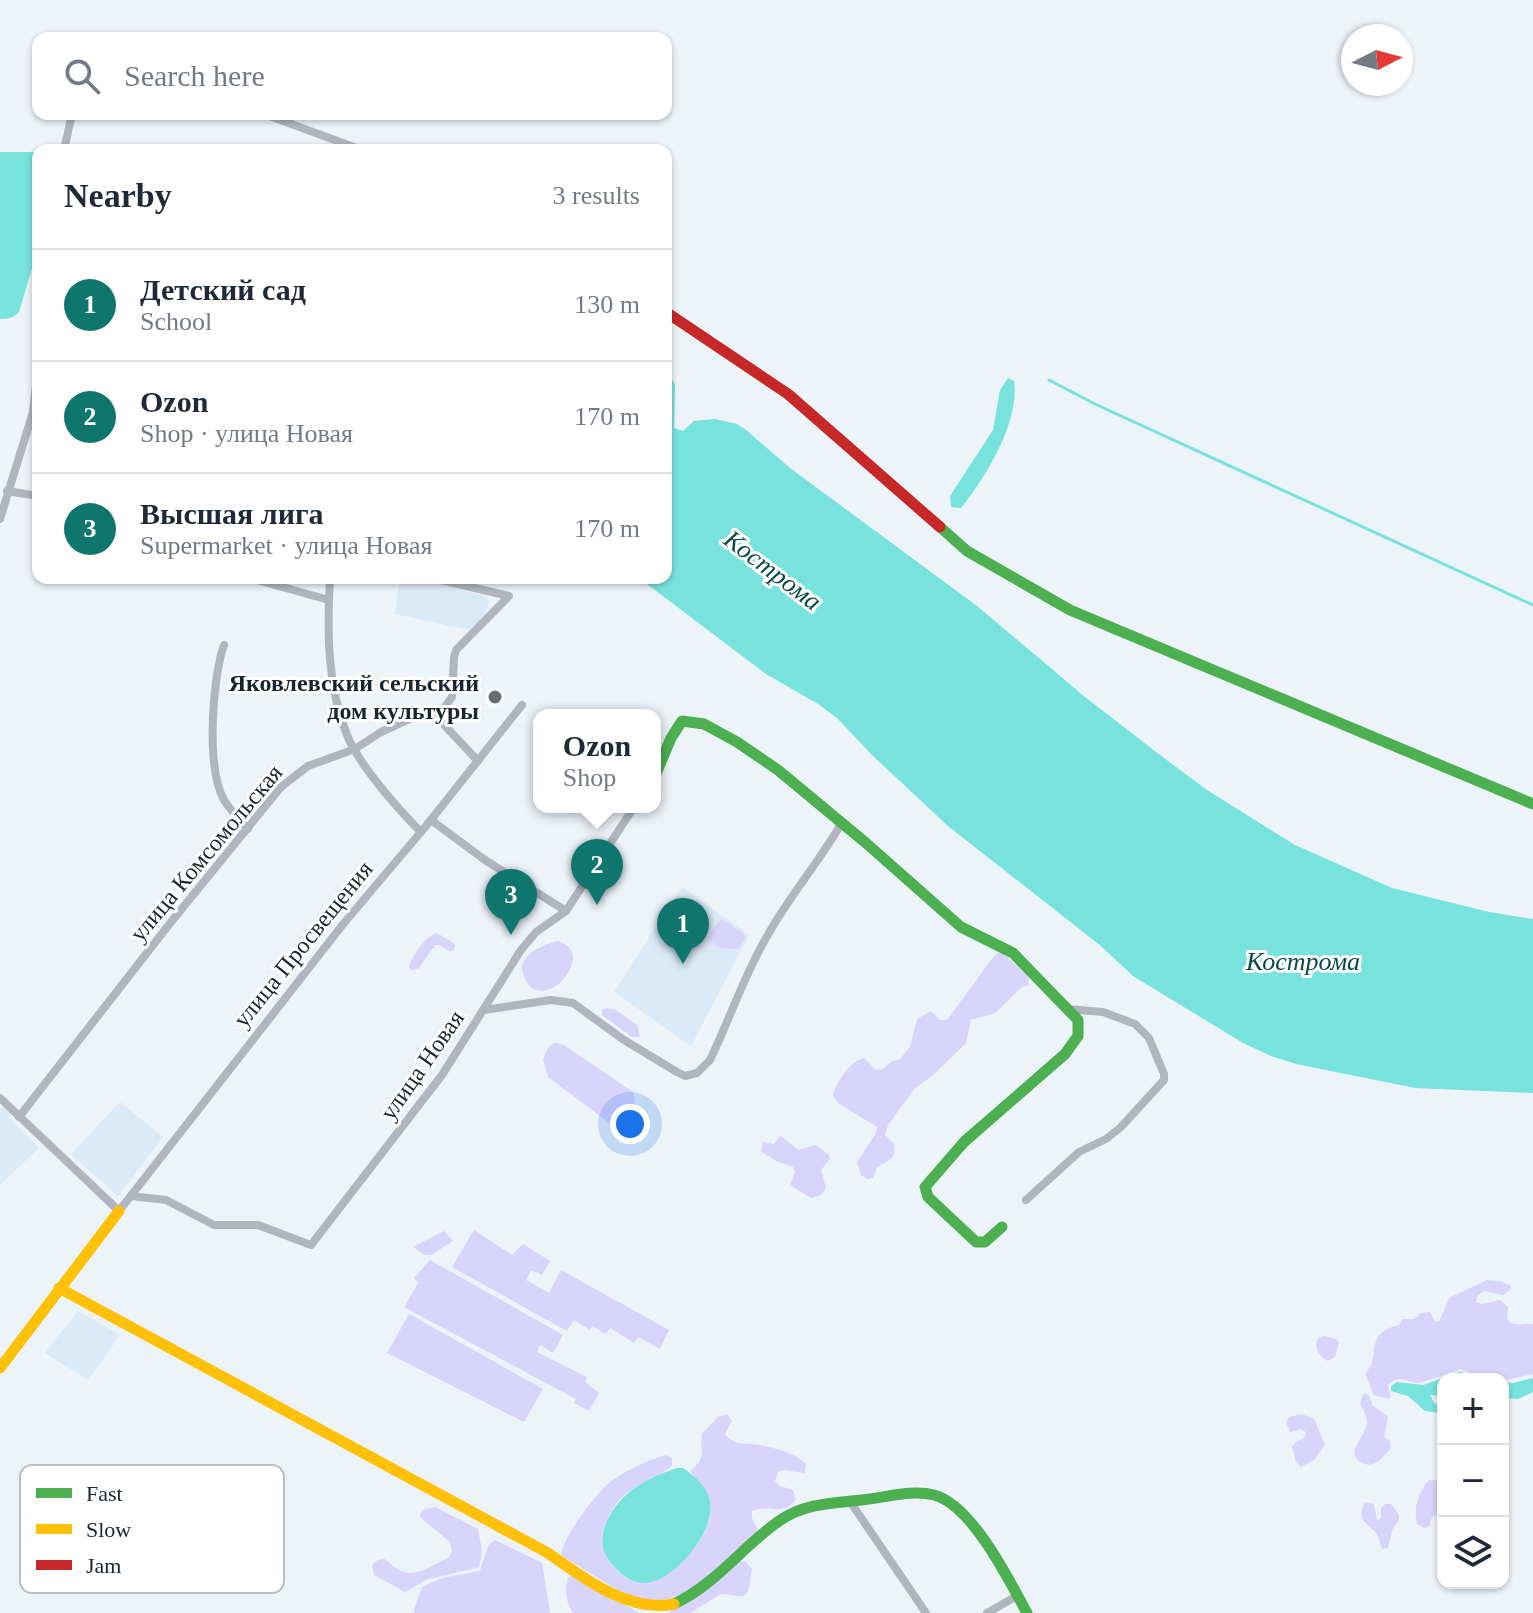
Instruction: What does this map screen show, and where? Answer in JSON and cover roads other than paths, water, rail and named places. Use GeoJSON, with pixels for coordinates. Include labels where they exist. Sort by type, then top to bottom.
{"type":"FeatureCollection","features":[{"type":"Feature","properties":{"kind":"street"},"geometry":{"type":"LineString","coordinates":[[65,144],[71,120]]}},
{"type":"Feature","properties":{"kind":"street"},"geometry":{"type":"LineString","coordinates":[[280,120],[346,144]]}},
{"type":"Feature","properties":{"kind":"street"},"geometry":{"type":"LineString","coordinates":[[672,316],[788,394],[967,551],[1070,610],[1533,804]]}},
{"type":"Feature","properties":{"kind":"street"},"geometry":{"type":"LineString","coordinates":[[0,519],[32,420]]}},
{"type":"Feature","properties":{"kind":"street"},"geometry":{"type":"LineString","coordinates":[[7,491],[32,495]]}},
{"type":"Feature","properties":{"kind":"street"},"geometry":{"type":"LineString","coordinates":[[272,584],[329,600]]}},
{"type":"Feature","properties":{"kind":"street"},"geometry":{"type":"LineString","coordinates":[[330,584],[332,680],[348,738],[382,788],[421,832]]}},
{"type":"Feature","properties":{"kind":"street"},"geometry":{"type":"LineString","coordinates":[[458,584],[509,596],[456,650],[452,697],[444,708],[432,712],[478,761]]}},
{"type":"Feature","properties":{"kind":"street"},"geometry":{"type":"LineString","coordinates":[[224,645],[213,695],[215,765],[224,800],[248,829]]}},
{"type":"Feature","properties":{"kind":"street","name":"улица Просвещения"},"geometry":{"type":"LineString","coordinates":[[119,1211],[209,1092],[522,705]]}},
{"type":"Feature","properties":{"kind":"street","name":"улица Комсомольская"},"geometry":{"type":"LineString","coordinates":[[19,1117],[281,787],[308,766],[355,749],[381,732],[432,712]]}},
{"type":"Feature","properties":{"kind":"street"},"geometry":{"type":"LineString","coordinates":[[661,762],[682,721],[698,720],[770,763],[887,860],[965,930],[1013,953],[1078,1020],[1078,1036],[1065,1054],[964,1142],[925,1187],[928,1197],[976,1242],[985,1242],[1002,1227]]}},
{"type":"Feature","properties":{"kind":"street"},"geometry":{"type":"LineString","coordinates":[[431,820],[485,860],[566,911],[630,813]]}},
{"type":"Feature","properties":{"kind":"street"},"geometry":{"type":"LineString","coordinates":[[484,1010],[551,1000],[573,1003],[624,1040],[677,1072],[685,1076],[697,1073],[710,1060],[773,926],[841,824]]}},
{"type":"Feature","properties":{"kind":"street","name":"улица Новая"},"geometry":{"type":"LineString","coordinates":[[131,1196],[166,1200],[214,1225],[258,1225],[311,1245],[442,1075],[521,950],[536,932],[566,911]]}},
{"type":"Feature","properties":{"kind":"street"},"geometry":{"type":"LineString","coordinates":[[1026,1200],[1079,1152],[1106,1139],[1121,1127],[1164,1080],[1145,1032],[1117,1016],[1067,1009]]}},
{"type":"Feature","properties":{"kind":"street"},"geometry":{"type":"LineString","coordinates":[[0,1098],[119,1211],[0,1368]]}},
{"type":"Feature","properties":{"kind":"street"},"geometry":{"type":"LineString","coordinates":[[59,1288],[548,1553],[586,1579],[635,1606],[655,1609],[691,1595],[778,1522],[813,1505],[909,1495],[941,1497],[964,1516],[1027,1613]]}},
{"type":"Feature","properties":{"kind":"street"},"geometry":{"type":"LineString","coordinates":[[849,1500],[926,1613]]}},
{"type":"Feature","properties":{"kind":"street"},"geometry":{"type":"LineString","coordinates":[[987,1613],[1017,1596]]}},
{"type":"Feature","properties":{"kind":"water"},"geometry":{"type":"Polygon","coordinates":[[[0,152],[32,152],[32,268],[19,312],[11,318],[0,319],[0,152]]]}},
{"type":"Feature","properties":{"kind":"water"},"geometry":{"type":"Polygon","coordinates":[[[1008,378],[1014,381],[1012,413],[999,448],[981,481],[961,508],[951,507],[950,496],[993,430],[1000,390],[1008,378]]]}},
{"type":"Feature","properties":{"kind":"water","name":"Кострома"},"geometry":{"type":"Polygon","coordinates":[[[672,379],[675,385],[674,428],[683,431],[694,421],[715,419],[737,424],[746,430],[790,468],[977,606],[1085,697],[1207,790],[1295,845],[1392,888],[1489,912],[1533,919],[1533,1093],[1415,1088],[1296,1064],[1243,1043],[1133,976],[1101,946],[948,826],[837,718],[766,674],[647,584],[672,584],[672,379]]]}},
{"type":"Feature","properties":{"kind":"water"},"geometry":{"type":"Polygon","coordinates":[[[1533,1378],[1533,1392],[1518,1399],[1509,1398],[1509,1383],[1533,1378]]]}},
{"type":"Feature","properties":{"kind":"water"},"geometry":{"type":"Polygon","coordinates":[[[1437,1380],[1437,1396],[1430,1395],[1437,1404],[1437,1412],[1425,1411],[1408,1396],[1391,1391],[1391,1386],[1397,1382],[1423,1385],[1437,1380]]]}},
{"type":"Feature","properties":{"kind":"water"},"geometry":{"type":"Polygon","coordinates":[[[677,1468],[687,1471],[706,1491],[710,1501],[707,1526],[690,1554],[666,1576],[653,1582],[632,1581],[617,1570],[605,1554],[602,1539],[606,1523],[618,1503],[635,1488],[677,1468]]]}},
{"type":"Feature","properties":{"kind":"waterway"},"geometry":{"type":"LineString","coordinates":[[1049,380],[1533,605]]}},
{"type":"Feature","properties":{"kind":"place","name":"Яковлевский сельский дом культуры"},"geometry":{"type":"Point","coordinates":[495,697]}},
{"type":"Feature","properties":{"kind":"place","name":"Ozon"},"geometry":{"type":"Point","coordinates":[597,905]}},
{"type":"Feature","properties":{"kind":"place","name":"Высшая лига"},"geometry":{"type":"Point","coordinates":[511,935]}},
{"type":"Feature","properties":{"kind":"place","name":"Детский сад"},"geometry":{"type":"Point","coordinates":[683,964]}}]}
